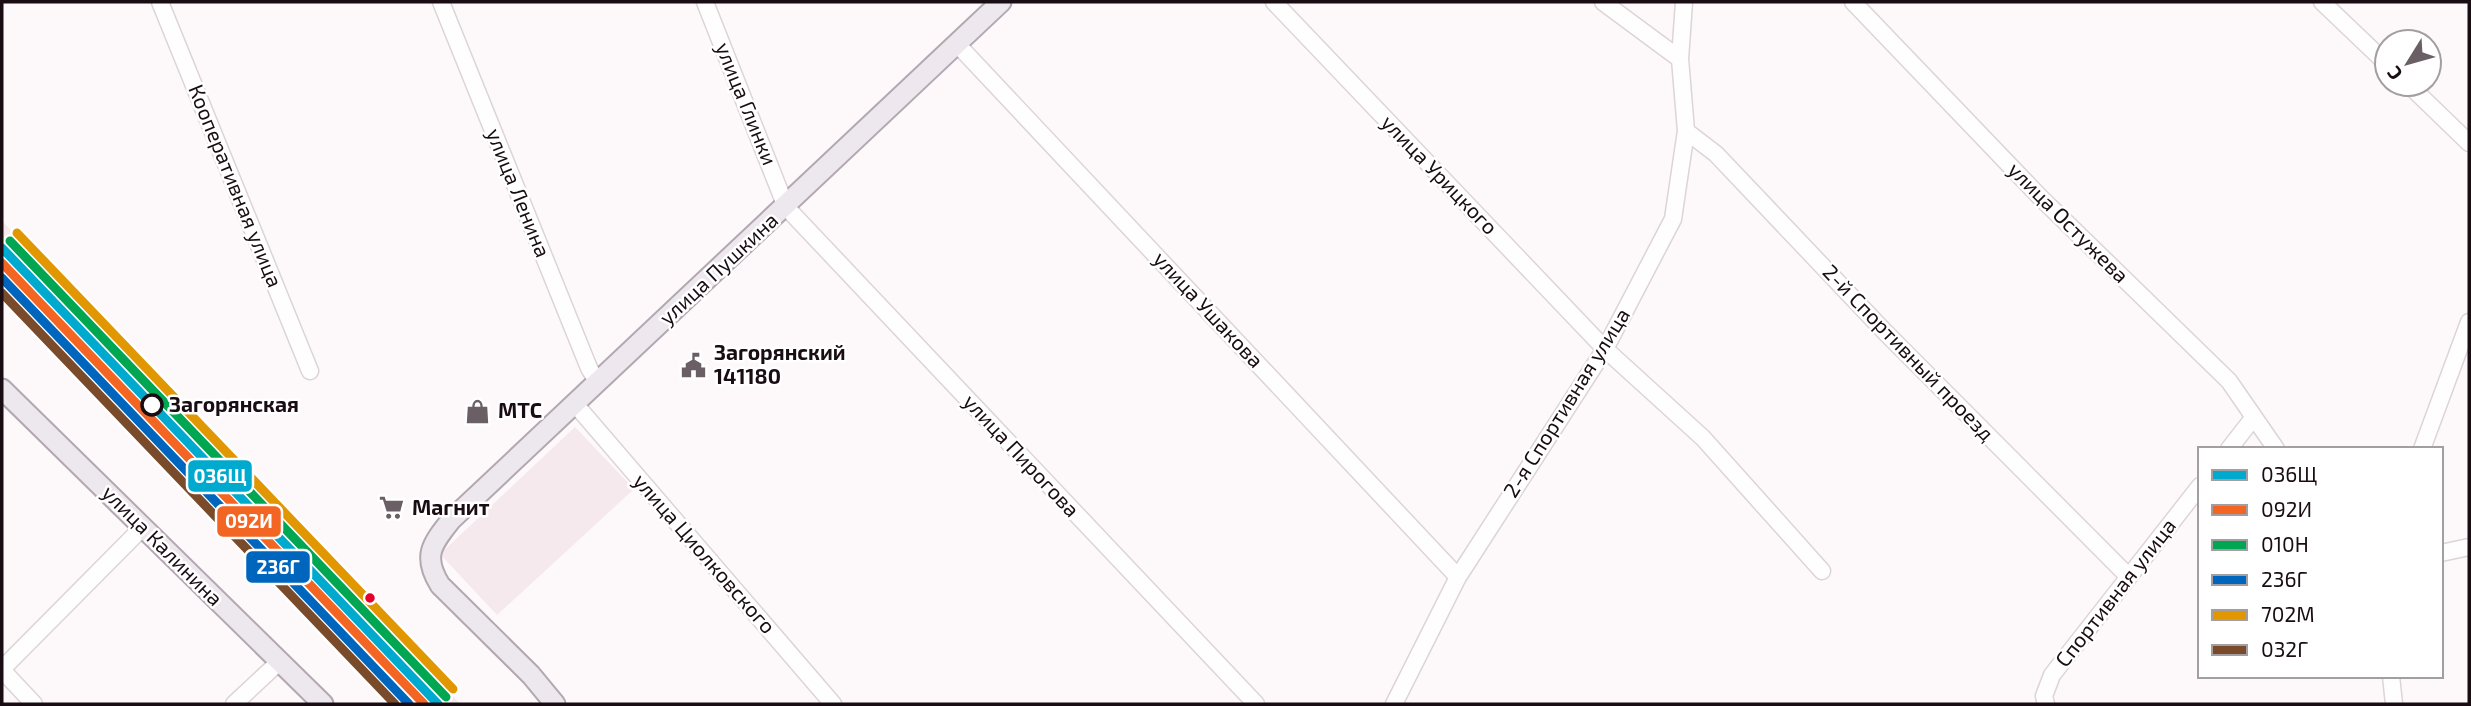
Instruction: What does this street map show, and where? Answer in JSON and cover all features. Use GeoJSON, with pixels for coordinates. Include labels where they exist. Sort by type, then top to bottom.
{"type":"FeatureCollection","features":[{"type":"Feature","properties":{"kind":"main road","name":"улица Пушкина"},"geometry":{"type":"LineString","coordinates":[[555,704],[531,674],[440,585],[429,560],[437,537],[451,520],[957,44],[992,5]]}},
{"type":"Feature","properties":{"kind":"main road","name":"улица Калинина"},"geometry":{"type":"LineString","coordinates":[[2,389],[323,704]]}},
{"type":"Feature","properties":{"kind":"street","name":"Кооперативная улица"},"geometry":{"type":"LineString","coordinates":[[160,2],[310,371]]}},
{"type":"Feature","properties":{"kind":"street","name":"улица Ленина"},"geometry":{"type":"LineString","coordinates":[[441,2],[541,251],[598,383]]}},
{"type":"Feature","properties":{"kind":"street","name":"улица Глинки"},"geometry":{"type":"LineString","coordinates":[[705,2],[786,206]]}},
{"type":"Feature","properties":{"kind":"street","name":"улица Урицкого"},"geometry":{"type":"LineString","coordinates":[[1274,2],[1605,349],[1703,438],[1822,571]]}},
{"type":"Feature","properties":{"kind":"street"},"geometry":{"type":"LineString","coordinates":[[1603,2],[1680,59]]}},
{"type":"Feature","properties":{"kind":"street","name":"2-я Спортивная улица"},"geometry":{"type":"LineString","coordinates":[[1394,704],[1458,577],[1605,349],[1673,219],[1686,131],[1680,59],[1684,2]]}},
{"type":"Feature","properties":{"kind":"street","name":"улица Остужева"},"geometry":{"type":"LineString","coordinates":[[1853,2],[2041,198],[2230,381],[2275,447]]}},
{"type":"Feature","properties":{"kind":"street"},"geometry":{"type":"LineString","coordinates":[[2322,2],[2373,51]]}},
{"type":"Feature","properties":{"kind":"street","name":"улица Ушакова"},"geometry":{"type":"LineString","coordinates":[[957,44],[1458,577]]}},
{"type":"Feature","properties":{"kind":"street"},"geometry":{"type":"LineString","coordinates":[[2422,98],[2469,143]]}},
{"type":"Feature","properties":{"kind":"street","name":"2-й Спортивный проезд"},"geometry":{"type":"LineString","coordinates":[[1686,131],[1716,154],[1885,332],[2128,576]]}},
{"type":"Feature","properties":{"kind":"street","name":"улица Пирогова"},"geometry":{"type":"LineString","coordinates":[[786,206],[1256,704]]}},
{"type":"Feature","properties":{"kind":"street"},"geometry":{"type":"LineString","coordinates":[[2423,447],[2469,322]]}},
{"type":"Feature","properties":{"kind":"street","name":"улица Циолковского"},"geometry":{"type":"LineString","coordinates":[[575,404],[833,704]]}},
{"type":"Feature","properties":{"kind":"street"},"geometry":{"type":"LineString","coordinates":[[2231,447],[2254,417]]}},
{"type":"Feature","properties":{"kind":"street","name":"Спортивная улица"},"geometry":{"type":"LineString","coordinates":[[2046,704],[2044,696],[2052,675],[2198,488]]}},
{"type":"Feature","properties":{"kind":"street"},"geometry":{"type":"LineString","coordinates":[[34,704],[2,670],[142,527]]}},
{"type":"Feature","properties":{"kind":"street"},"geometry":{"type":"LineString","coordinates":[[2443,553],[2469,547]]}},
{"type":"Feature","properties":{"kind":"street"},"geometry":{"type":"LineString","coordinates":[[234,704],[279,662]]}},
{"type":"Feature","properties":{"kind":"street"},"geometry":{"type":"LineString","coordinates":[[2391,678],[2394,704]]}},
{"type":"Feature","properties":{"kind":"shaded area"},"geometry":{"type":"Polygon","coordinates":[[[2,221],[460,704],[404,704],[141,429],[133,435],[40,337],[48,330],[2,281],[2,221]]]}},
{"type":"Feature","properties":{"kind":"shaded area"},"geometry":{"type":"Polygon","coordinates":[[[575,427],[634,489],[497,615],[440,554],[575,427]]]}},
{"type":"Feature","properties":{"kind":"transit line","name":"702М"},"geometry":{"type":"LineString","coordinates":[[17,233],[453,689]]}},
{"type":"Feature","properties":{"kind":"transit line","name":"010Н"},"geometry":{"type":"LineString","coordinates":[[10,241],[446,697]]}},
{"type":"Feature","properties":{"kind":"transit line","name":"036Щ"},"geometry":{"type":"LineString","coordinates":[[2,248],[438,704]]}},
{"type":"Feature","properties":{"kind":"transit line","name":"092И"},"geometry":{"type":"LineString","coordinates":[[2,263],[424,704]]}},
{"type":"Feature","properties":{"kind":"transit line","name":"236Г"},"geometry":{"type":"LineString","coordinates":[[2,278],[409,704]]}},
{"type":"Feature","properties":{"kind":"transit line","name":"032Г"},"geometry":{"type":"LineString","coordinates":[[2,293],[395,704]]}},
{"type":"Feature","properties":{"kind":"place","name":"Загорянский 141180"},"geometry":{"type":"Point","coordinates":[694,365]}},
{"type":"Feature","properties":{"kind":"place","name":"Загорянская"},"geometry":{"type":"Point","coordinates":[152,405]}},
{"type":"Feature","properties":{"kind":"place","name":"МТС"},"geometry":{"type":"Point","coordinates":[478,411]}},
{"type":"Feature","properties":{"kind":"place","name":"Магнит"},"geometry":{"type":"Point","coordinates":[392,508]}}]}
